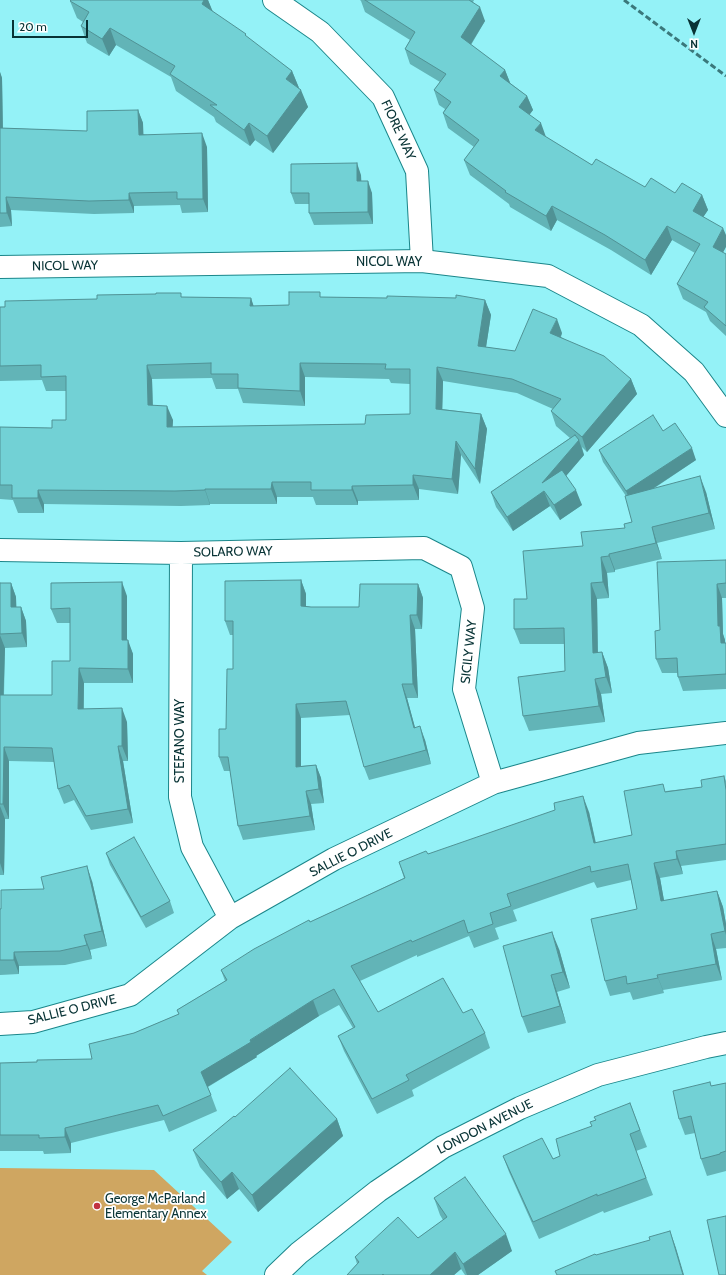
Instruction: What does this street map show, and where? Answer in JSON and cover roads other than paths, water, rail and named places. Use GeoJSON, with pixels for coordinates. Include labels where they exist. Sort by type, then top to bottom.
{"type":"FeatureCollection","features":[{"type":"Feature","properties":{"kind":"street","name":"FIORE WAY"},"geometry":{"type":"LineString","coordinates":[[274,0],[320,32],[383,97],[417,171],[422,261]]}},
{"type":"Feature","properties":{"kind":"street","name":"NICOL WAY"},"geometry":{"type":"LineString","coordinates":[[0,267],[422,261],[548,276],[641,325],[694,372],[726,416]]}},
{"type":"Feature","properties":{"kind":"street","name":"SOLARO WAY"},"geometry":{"type":"LineString","coordinates":[[0,550],[181,553],[424,548],[461,567]]}},
{"type":"Feature","properties":{"kind":"street","name":"STEFANO WAY"},"geometry":{"type":"LineString","coordinates":[[181,553],[180,797],[192,847],[230,918]]}},
{"type":"Feature","properties":{"kind":"street","name":"SICILY WAY"},"geometry":{"type":"LineString","coordinates":[[461,567],[473,608],[464,689],[493,783]]}},
{"type":"Feature","properties":{"kind":"street","name":"SALLIE O DRIVE"},"geometry":{"type":"LineString","coordinates":[[0,1024],[33,1022],[130,995],[230,918],[334,860],[493,783],[638,743],[726,733]]}},
{"type":"Feature","properties":{"kind":"street","name":"LONDON AVENUE"},"geometry":{"type":"LineString","coordinates":[[276,1275],[299,1253],[378,1190],[443,1147],[520,1108],[598,1075],[726,1043]]}},
{"type":"Feature","properties":{"kind":"railway"},"geometry":{"type":"LineString","coordinates":[[624,0],[726,76]]}},
{"type":"Feature","properties":{"kind":"place","name":"George McParland Elementary Annex"},"geometry":{"type":"Point","coordinates":[97,1206]}}]}
